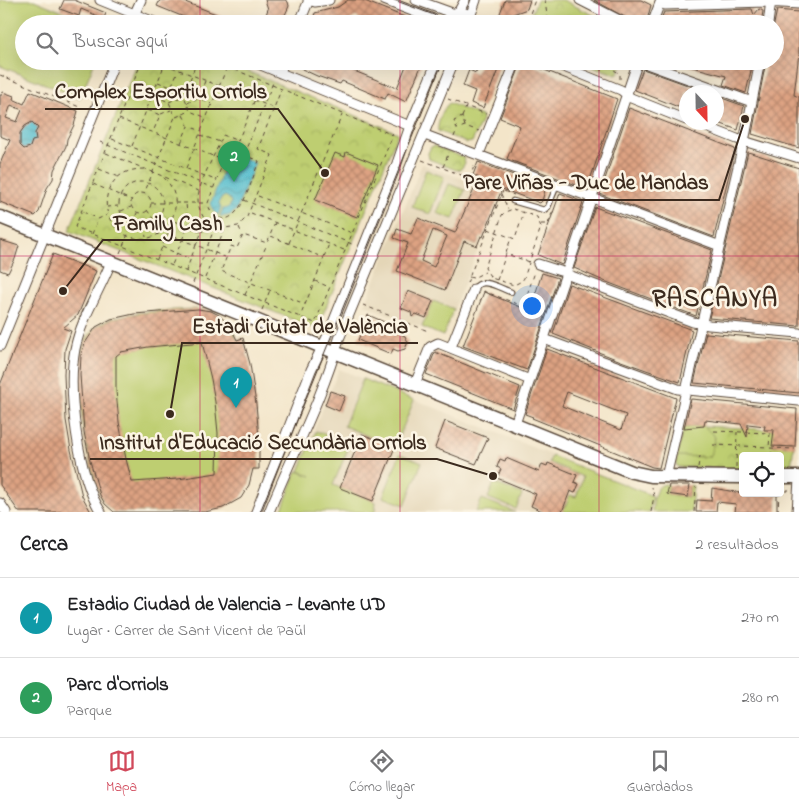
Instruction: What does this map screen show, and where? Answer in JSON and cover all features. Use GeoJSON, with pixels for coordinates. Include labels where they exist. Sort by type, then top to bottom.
{"type":"FeatureCollection","features":[{"type":"Feature","properties":{"kind":"street"},"geometry":{"type":"LineString","coordinates":[[100,0],[135,14],[141,0]]}},
{"type":"Feature","properties":{"kind":"street"},"geometry":{"type":"LineString","coordinates":[[302,15],[308,0],[315,2],[329,0]]}},
{"type":"Feature","properties":{"kind":"street"},"geometry":{"type":"LineString","coordinates":[[384,0],[423,15]]}},
{"type":"Feature","properties":{"kind":"street"},"geometry":{"type":"LineString","coordinates":[[416,0],[455,12],[464,12],[467,15]]}},
{"type":"Feature","properties":{"kind":"street"},"geometry":{"type":"LineString","coordinates":[[452,15],[465,0]]}},
{"type":"Feature","properties":{"kind":"street"},"geometry":{"type":"LineString","coordinates":[[473,15],[476,0]]}},
{"type":"Feature","properties":{"kind":"street"},"geometry":{"type":"LineString","coordinates":[[580,0],[609,15]]}},
{"type":"Feature","properties":{"kind":"street"},"geometry":{"type":"LineString","coordinates":[[769,15],[771,1]]}},
{"type":"Feature","properties":{"kind":"street"},"geometry":{"type":"LineString","coordinates":[[656,15],[661,2],[771,1],[799,4]]}},
{"type":"Feature","properties":{"kind":"street"},"geometry":{"type":"LineString","coordinates":[[0,346],[111,70]]}},
{"type":"Feature","properties":{"kind":"street"},"geometry":{"type":"LineString","coordinates":[[267,70],[277,76],[410,126]]}},
{"type":"Feature","properties":{"kind":"street"},"geometry":{"type":"LineString","coordinates":[[277,76],[280,70]]}},
{"type":"Feature","properties":{"kind":"street"},"geometry":{"type":"LineString","coordinates":[[256,512],[311,370],[328,335],[433,70]]}},
{"type":"Feature","properties":{"kind":"street"},"geometry":{"type":"LineString","coordinates":[[269,512],[332,365],[339,340],[450,70]]}},
{"type":"Feature","properties":{"kind":"street"},"geometry":{"type":"LineString","coordinates":[[481,149],[512,70]]}},
{"type":"Feature","properties":{"kind":"street"},"geometry":{"type":"LineString","coordinates":[[571,70],[621,90],[631,98],[679,117]]}},
{"type":"Feature","properties":{"kind":"street"},"geometry":{"type":"LineString","coordinates":[[515,424],[544,339],[563,273],[592,198],[626,94],[637,70]]}},
{"type":"Feature","properties":{"kind":"street"},"geometry":{"type":"LineString","coordinates":[[663,70],[752,102]]}},
{"type":"Feature","properties":{"kind":"street"},"geometry":{"type":"LineString","coordinates":[[666,477],[744,141],[758,70]]}},
{"type":"Feature","properties":{"kind":"street"},"geometry":{"type":"LineString","coordinates":[[715,130],[799,158]]}},
{"type":"Feature","properties":{"kind":"street"},"geometry":{"type":"LineString","coordinates":[[425,135],[720,246]]}},
{"type":"Feature","properties":{"kind":"street"},"geometry":{"type":"LineString","coordinates":[[0,217],[45,235],[116,258],[322,347],[632,472],[666,477],[739,474]]}},
{"type":"Feature","properties":{"kind":"street"},"geometry":{"type":"LineString","coordinates":[[101,512],[94,501],[83,467],[75,418],[73,362],[81,329],[116,258]]}},
{"type":"Feature","properties":{"kind":"street"},"geometry":{"type":"LineString","coordinates":[[534,263],[701,324],[799,333]]}},
{"type":"Feature","properties":{"kind":"street"},"geometry":{"type":"LineString","coordinates":[[451,347],[470,286]]}},
{"type":"Feature","properties":{"kind":"street"},"geometry":{"type":"LineString","coordinates":[[544,339],[685,391],[799,401]]}},
{"type":"Feature","properties":{"kind":"street"},"geometry":{"type":"LineString","coordinates":[[415,384],[430,347],[433,344],[443,344],[530,380]]}},
{"type":"Feature","properties":{"kind":"street"},"geometry":{"type":"LineString","coordinates":[[784,477],[799,478],[797,512]]}},
{"type":"Feature","properties":{"kind":"street"},"geometry":{"type":"LineString","coordinates":[[0,503],[6,512]]}},
{"type":"Feature","properties":{"kind":"lane"},"geometry":{"type":"LineString","coordinates":[[513,201],[544,210],[548,207],[557,185]]}},
{"type":"Feature","properties":{"kind":"lane"},"geometry":{"type":"LineString","coordinates":[[470,286],[484,282],[511,292]]}},
{"type":"Feature","properties":{"kind":"path"},"geometry":{"type":"LineString","coordinates":[[529,15],[535,0]]}},
{"type":"Feature","properties":{"kind":"path"},"geometry":{"type":"LineString","coordinates":[[545,0],[547,15]]}},
{"type":"Feature","properties":{"kind":"path"},"geometry":{"type":"LineString","coordinates":[[139,70],[75,227],[315,323],[393,135],[234,70]]}},
{"type":"Feature","properties":{"kind":"path"},"geometry":{"type":"LineString","coordinates":[[132,147],[163,70]]}},
{"type":"Feature","properties":{"kind":"path"},"geometry":{"type":"LineString","coordinates":[[171,88],[178,70],[274,108]]}},
{"type":"Feature","properties":{"kind":"path"},"geometry":{"type":"LineString","coordinates":[[190,111],[184,96],[194,70]]}},
{"type":"Feature","properties":{"kind":"path"},"geometry":{"type":"LineString","coordinates":[[186,169],[226,70]]}},
{"type":"Feature","properties":{"kind":"path"},"geometry":{"type":"LineString","coordinates":[[614,70],[620,74],[620,79]]}},
{"type":"Feature","properties":{"kind":"path"},"geometry":{"type":"LineString","coordinates":[[0,75],[82,108]]}},
{"type":"Feature","properties":{"kind":"path"},"geometry":{"type":"LineString","coordinates":[[244,155],[277,76]]}},
{"type":"Feature","properties":{"kind":"path"},"geometry":{"type":"LineString","coordinates":[[198,99],[206,81]]}},
{"type":"Feature","properties":{"kind":"path"},"geometry":{"type":"LineString","coordinates":[[186,271],[206,221],[198,203],[199,191],[205,176],[223,135],[238,141],[262,81]]}},
{"type":"Feature","properties":{"kind":"path"},"geometry":{"type":"LineString","coordinates":[[158,82],[171,88],[176,99]]}},
{"type":"Feature","properties":{"kind":"path"},"geometry":{"type":"LineString","coordinates":[[132,87],[169,102],[184,96]]}},
{"type":"Feature","properties":{"kind":"path"},"geometry":{"type":"LineString","coordinates":[[204,279],[224,228],[238,226],[250,213],[272,155],[258,149],[282,89]]}},
{"type":"Feature","properties":{"kind":"path"},"geometry":{"type":"LineString","coordinates":[[446,98],[494,117]]}},
{"type":"Feature","properties":{"kind":"path"},"geometry":{"type":"LineString","coordinates":[[187,103],[198,99],[212,104]]}},
{"type":"Feature","properties":{"kind":"path"},"geometry":{"type":"LineString","coordinates":[[144,194],[175,117],[169,102]]}},
{"type":"Feature","properties":{"kind":"path"},"geometry":{"type":"LineString","coordinates":[[465,126],[462,118],[466,106]]}},
{"type":"Feature","properties":{"kind":"path"},"geometry":{"type":"LineString","coordinates":[[146,110],[160,115],[172,110]]}},
{"type":"Feature","properties":{"kind":"path"},"geometry":{"type":"LineString","coordinates":[[175,117],[190,111],[207,118]]}},
{"type":"Feature","properties":{"kind":"path"},"geometry":{"type":"LineString","coordinates":[[181,143],[188,126],[183,114]]}},
{"type":"Feature","properties":{"kind":"path"},"geometry":{"type":"LineString","coordinates":[[289,243],[342,114]]}},
{"type":"Feature","properties":{"kind":"path"},"geometry":{"type":"LineString","coordinates":[[153,132],[160,115]]}},
{"type":"Feature","properties":{"kind":"path"},"geometry":{"type":"LineString","coordinates":[[458,129],[454,121],[462,118]]}},
{"type":"Feature","properties":{"kind":"path"},"geometry":{"type":"LineString","coordinates":[[119,119],[224,160]]}},
{"type":"Feature","properties":{"kind":"path"},"geometry":{"type":"LineString","coordinates":[[188,126],[202,131]]}},
{"type":"Feature","properties":{"kind":"path"},"geometry":{"type":"LineString","coordinates":[[453,139],[458,129],[465,126],[487,134]]}},
{"type":"Feature","properties":{"kind":"path"},"geometry":{"type":"LineString","coordinates":[[200,135],[220,143]]}},
{"type":"Feature","properties":{"kind":"path"},"geometry":{"type":"LineString","coordinates":[[111,139],[216,181]]}},
{"type":"Feature","properties":{"kind":"path"},"geometry":{"type":"LineString","coordinates":[[100,142],[213,188]]}},
{"type":"Feature","properties":{"kind":"path"},"geometry":{"type":"LineString","coordinates":[[228,149],[244,155],[259,161],[244,200],[232,218],[218,218],[212,214],[208,203],[228,149]]}},
{"type":"Feature","properties":{"kind":"path"},"geometry":{"type":"LineString","coordinates":[[443,168],[449,150]]}},
{"type":"Feature","properties":{"kind":"path"},"geometry":{"type":"LineString","coordinates":[[105,153],[199,191]]}},
{"type":"Feature","properties":{"kind":"path"},"geometry":{"type":"LineString","coordinates":[[421,160],[518,196]]}},
{"type":"Feature","properties":{"kind":"path"},"geometry":{"type":"LineString","coordinates":[[470,178],[477,160]]}},
{"type":"Feature","properties":{"kind":"path"},"geometry":{"type":"LineString","coordinates":[[99,168],[119,177]]}},
{"type":"Feature","properties":{"kind":"path"},"geometry":{"type":"LineString","coordinates":[[144,169],[133,170],[119,177],[109,190],[106,207],[108,215],[119,231],[128,236],[136,238],[153,236],[172,220],[176,203],[172,187],[162,176]]}},
{"type":"Feature","properties":{"kind":"path"},"geometry":{"type":"LineString","coordinates":[[133,183],[148,183],[159,192],[163,203],[160,214],[155,221],[144,226],[132,225],[123,218],[118,206],[120,195],[126,187],[133,183]]}},
{"type":"Feature","properties":{"kind":"path"},"geometry":{"type":"LineString","coordinates":[[92,184],[132,200]]}},
{"type":"Feature","properties":{"kind":"path"},"geometry":{"type":"LineString","coordinates":[[470,286],[469,277],[503,190]]}},
{"type":"Feature","properties":{"kind":"path"},"geometry":{"type":"LineString","coordinates":[[138,194],[144,194],[149,198],[150,203],[147,210],[142,213],[137,212],[132,206],[132,200],[138,194]]}},
{"type":"Feature","properties":{"kind":"path"},"geometry":{"type":"LineString","coordinates":[[501,194],[508,210]]}},
{"type":"Feature","properties":{"kind":"path"},"geometry":{"type":"LineString","coordinates":[[257,195],[352,233]]}},
{"type":"Feature","properties":{"kind":"path"},"geometry":{"type":"LineString","coordinates":[[244,200],[352,244]]}},
{"type":"Feature","properties":{"kind":"path"},"geometry":{"type":"LineString","coordinates":[[150,203],[208,203]]}},
{"type":"Feature","properties":{"kind":"path"},"geometry":{"type":"LineString","coordinates":[[172,266],[188,226],[186,203]]}},
{"type":"Feature","properties":{"kind":"path"},"geometry":{"type":"LineString","coordinates":[[106,207],[118,206]]}},
{"type":"Feature","properties":{"kind":"path"},"geometry":{"type":"LineString","coordinates":[[120,211],[132,206]]}},
{"type":"Feature","properties":{"kind":"path"},"geometry":{"type":"LineString","coordinates":[[483,291],[523,306],[534,263],[541,224],[537,217],[516,209],[508,210],[502,215],[486,264],[486,272],[490,278],[511,284],[518,283],[524,278],[534,263]]}},
{"type":"Feature","properties":{"kind":"path"},"geometry":{"type":"LineString","coordinates":[[147,210],[167,234],[227,257]]}},
{"type":"Feature","properties":{"kind":"path"},"geometry":{"type":"LineString","coordinates":[[82,211],[98,219]]}},
{"type":"Feature","properties":{"kind":"path"},"geometry":{"type":"LineString","coordinates":[[116,258],[128,236],[137,212]]}},
{"type":"Feature","properties":{"kind":"path"},"geometry":{"type":"LineString","coordinates":[[488,229],[515,239],[524,212]]}},
{"type":"Feature","properties":{"kind":"path"},"geometry":{"type":"LineString","coordinates":[[250,213],[345,251]]}},
{"type":"Feature","properties":{"kind":"path"},"geometry":{"type":"LineString","coordinates":[[160,214],[202,232]]}},
{"type":"Feature","properties":{"kind":"path"},"geometry":{"type":"LineString","coordinates":[[92,234],[98,219],[108,215]]}},
{"type":"Feature","properties":{"kind":"path"},"geometry":{"type":"LineString","coordinates":[[114,225],[123,218]]}},
{"type":"Feature","properties":{"kind":"path"},"geometry":{"type":"LineString","coordinates":[[190,289],[218,218]]}},
{"type":"Feature","properties":{"kind":"path"},"geometry":{"type":"LineString","coordinates":[[245,295],[275,223]]}},
{"type":"Feature","properties":{"kind":"path"},"geometry":{"type":"LineString","coordinates":[[144,226],[146,238]]}},
{"type":"Feature","properties":{"kind":"path"},"geometry":{"type":"LineString","coordinates":[[238,226],[243,235],[267,243]]}},
{"type":"Feature","properties":{"kind":"path"},"geometry":{"type":"LineString","coordinates":[[157,260],[167,234]]}},
{"type":"Feature","properties":{"kind":"path"},"geometry":{"type":"LineString","coordinates":[[243,235],[237,248],[231,246],[221,271],[305,304]]}},
{"type":"Feature","properties":{"kind":"path"},"geometry":{"type":"LineString","coordinates":[[270,235],[324,258]]}},
{"type":"Feature","properties":{"kind":"path"},"geometry":{"type":"LineString","coordinates":[[498,280],[511,237]]}},
{"type":"Feature","properties":{"kind":"path"},"geometry":{"type":"LineString","coordinates":[[300,317],[329,244]]}},
{"type":"Feature","properties":{"kind":"path"},"geometry":{"type":"LineString","coordinates":[[162,247],[191,259]]}},
{"type":"Feature","properties":{"kind":"path"},"geometry":{"type":"LineString","coordinates":[[506,254],[534,263]]}},
{"type":"Feature","properties":{"kind":"path"},"geometry":{"type":"LineString","coordinates":[[469,277],[473,278],[486,272]]}},
{"type":"Feature","properties":{"kind":"path"},"geometry":{"type":"LineString","coordinates":[[314,281],[330,287]]}},
{"type":"Feature","properties":{"kind":"path"},"geometry":{"type":"LineString","coordinates":[[262,310],[270,290]]}},
{"type":"Feature","properties":{"kind":"path"},"geometry":{"type":"LineString","coordinates":[[363,305],[428,331]]}},
{"type":"Feature","properties":{"kind":"path"},"geometry":{"type":"LineString","coordinates":[[714,431],[770,433],[771,452]]}},
{"type":"Feature","properties":{"kind":"path"},"geometry":{"type":"LineString","coordinates":[[737,432],[736,446],[739,474]]}},
{"type":"Feature","properties":{"kind":"path"},"geometry":{"type":"LineString","coordinates":[[713,445],[795,449]]}},
{"type":"Feature","properties":{"kind":"path"},"geometry":{"type":"LineString","coordinates":[[697,470],[700,456]]}},
{"type":"Feature","properties":{"kind":"path"},"geometry":{"type":"LineString","coordinates":[[694,512],[696,484]]}},
{"type":"Feature","properties":{"kind":"path"},"geometry":{"type":"LineString","coordinates":[[651,512],[654,496],[652,487]]}},
{"type":"Feature","properties":{"kind":"path"},"geometry":{"type":"LineString","coordinates":[[784,493],[791,490]]}},
{"type":"Feature","properties":{"kind":"path"},"geometry":{"type":"LineString","coordinates":[[778,512],[780,497]]}},
{"type":"Feature","properties":{"kind":"shaded area"},"geometry":{"type":"Polygon","coordinates":[[[422,164],[501,193],[443,336],[365,305],[422,164]]]}},
{"type":"Feature","properties":{"kind":"shaded area"},"geometry":{"type":"Polygon","coordinates":[[[339,369],[653,496],[649,512],[375,512],[376,502],[297,471],[339,369]]]}},
{"type":"Feature","properties":{"kind":"green space"},"geometry":{"type":"Polygon","coordinates":[[[0,0],[34,0],[71,15],[15,15],[15,70],[91,70],[80,98],[0,66],[0,0]]]}},
{"type":"Feature","properties":{"kind":"green space"},"geometry":{"type":"Polygon","coordinates":[[[537,0],[563,0],[593,15],[531,15],[537,0]]]}},
{"type":"Feature","properties":{"kind":"green space"},"geometry":{"type":"Polygon","coordinates":[[[134,70],[244,70],[398,133],[317,329],[69,231],[134,70]]]}},
{"type":"Feature","properties":{"kind":"green space"},"geometry":{"type":"Polygon","coordinates":[[[603,70],[620,70],[617,75],[603,70]]]}},
{"type":"Feature","properties":{"kind":"green space"},"geometry":{"type":"Polygon","coordinates":[[[449,103],[481,116],[482,120],[472,142],[467,143],[438,131],[441,116],[449,103]]]}},
{"type":"Feature","properties":{"kind":"green space"},"geometry":{"type":"Polygon","coordinates":[[[434,146],[463,157],[465,163],[461,169],[456,170],[429,159],[428,153],[431,147],[434,146]]]}},
{"type":"Feature","properties":{"kind":"green space"},"geometry":{"type":"Polygon","coordinates":[[[426,170],[444,177],[430,214],[412,207],[426,170]]]}},
{"type":"Feature","properties":{"kind":"green space"},"geometry":{"type":"Polygon","coordinates":[[[449,184],[465,190],[453,219],[437,213],[449,184]]]}},
{"type":"Feature","properties":{"kind":"green space"},"geometry":{"type":"Polygon","coordinates":[[[433,301],[454,309],[443,336],[422,327],[433,301]]]}},
{"type":"Feature","properties":{"kind":"green space"},"geometry":{"type":"Polygon","coordinates":[[[196,309],[210,311],[222,317],[235,333],[237,340],[243,338],[255,403],[259,469],[252,469],[249,483],[243,494],[234,502],[224,507],[185,512],[114,512],[100,495],[86,444],[79,381],[83,345],[89,335],[100,324],[120,316],[146,312],[196,309]]]}},
{"type":"Feature","properties":{"kind":"green space"},"geometry":{"type":"Polygon","coordinates":[[[363,379],[414,400],[395,447],[344,426],[363,379]]]}},
{"type":"Feature","properties":{"kind":"green space"},"geometry":{"type":"Polygon","coordinates":[[[704,426],[715,436],[710,457],[698,456],[695,468],[678,467],[676,461],[683,428],[704,426]]]}},
{"type":"Feature","properties":{"kind":"green space"},"geometry":{"type":"Polygon","coordinates":[[[704,426],[775,430],[794,445],[791,468],[784,470],[784,452],[739,452],[739,469],[678,467],[676,464],[677,456],[710,457],[715,437],[704,426]]]}},
{"type":"Feature","properties":{"kind":"green space"},"geometry":{"type":"Polygon","coordinates":[[[316,431],[350,444],[333,485],[376,502],[375,512],[281,512],[297,471],[311,476],[299,471],[316,431]]]}},
{"type":"Feature","properties":{"kind":"green space"},"geometry":{"type":"Polygon","coordinates":[[[400,454],[422,462],[405,505],[383,497],[400,454]]]}},
{"type":"Feature","properties":{"kind":"green space"},"geometry":{"type":"Polygon","coordinates":[[[552,456],[653,496],[649,512],[563,512],[570,495],[576,497],[583,477],[549,462],[552,456]]]}},
{"type":"Feature","properties":{"kind":"green space"},"geometry":{"type":"Polygon","coordinates":[[[494,483],[522,494],[516,509],[488,498],[494,483]]]}},
{"type":"Feature","properties":{"kind":"green space"},"geometry":{"type":"Polygon","coordinates":[[[661,485],[669,485],[667,494],[688,497],[690,485],[693,486],[691,512],[652,512],[656,491],[661,485]]]}},
{"type":"Feature","properties":{"kind":"green space"},"geometry":{"type":"Polygon","coordinates":[[[482,499],[515,512],[476,512],[482,499]]]}},
{"type":"Feature","properties":{"kind":"water"},"geometry":{"type":"Polygon","coordinates":[[[32,122],[37,127],[41,138],[30,147],[23,148],[20,144],[20,134],[25,126],[32,122]]]}},
{"type":"Feature","properties":{"kind":"water"},"geometry":{"type":"Polygon","coordinates":[[[230,152],[255,163],[237,209],[230,215],[220,216],[223,209],[228,208],[230,205],[229,198],[225,196],[220,199],[219,204],[221,208],[218,215],[213,211],[211,203],[230,152]]]}},
{"type":"Feature","properties":{"kind":"building"},"geometry":{"type":"Polygon","coordinates":[[[64,0],[74,0],[106,13],[105,15],[96,15],[81,9],[79,15],[76,15],[60,9],[64,0]]]}},
{"type":"Feature","properties":{"kind":"building"},"geometry":{"type":"Polygon","coordinates":[[[160,0],[180,0],[218,15],[179,15],[157,6],[160,0]]]}},
{"type":"Feature","properties":{"kind":"building"},"geometry":{"type":"Polygon","coordinates":[[[265,0],[285,0],[289,6],[285,15],[266,15],[268,9],[265,0]]]}},
{"type":"Feature","properties":{"kind":"building"},"geometry":{"type":"Polygon","coordinates":[[[348,0],[362,0],[400,15],[314,15],[315,13],[338,7],[348,0]]]}},
{"type":"Feature","properties":{"kind":"building"},"geometry":{"type":"Polygon","coordinates":[[[505,0],[530,0],[527,9],[513,15],[499,15],[505,0]]]}},
{"type":"Feature","properties":{"kind":"building"},"geometry":{"type":"Polygon","coordinates":[[[594,0],[641,0],[651,5],[648,15],[621,15],[594,0]]]}},
{"type":"Feature","properties":{"kind":"building"},"geometry":{"type":"Polygon","coordinates":[[[752,9],[754,15],[663,15],[664,12],[752,9]]]}},
{"type":"Feature","properties":{"kind":"building"},"geometry":{"type":"Polygon","coordinates":[[[759,9],[763,11],[762,15],[754,15],[759,9]]]}},
{"type":"Feature","properties":{"kind":"building"},"geometry":{"type":"Polygon","coordinates":[[[777,10],[799,12],[799,53],[794,95],[799,97],[799,148],[752,134],[764,70],[784,70],[784,15],[776,15],[777,10]]]}},
{"type":"Feature","properties":{"kind":"building"},"geometry":{"type":"Polygon","coordinates":[[[304,70],[352,70],[397,88],[404,70],[419,70],[406,102],[388,93],[385,99],[342,81],[340,84],[304,70]]]}},
{"type":"Feature","properties":{"kind":"building"},"geometry":{"type":"Polygon","coordinates":[[[469,70],[476,73],[477,70],[498,70],[483,108],[471,103],[475,91],[463,86],[469,70]]]}},
{"type":"Feature","properties":{"kind":"building"},"geometry":{"type":"Polygon","coordinates":[[[519,70],[544,70],[617,99],[587,189],[507,159],[520,126],[500,118],[519,70]]]}},
{"type":"Feature","properties":{"kind":"building"},"geometry":{"type":"Polygon","coordinates":[[[643,70],[688,85],[679,85],[679,107],[635,90],[643,70]]]}},
{"type":"Feature","properties":{"kind":"building"},"geometry":{"type":"Polygon","coordinates":[[[704,70],[751,70],[746,93],[723,85],[726,76],[704,70]]]}},
{"type":"Feature","properties":{"kind":"building"},"geometry":{"type":"Polygon","coordinates":[[[30,91],[78,111],[66,146],[54,170],[53,179],[47,188],[39,212],[35,216],[0,202],[0,164],[10,140],[0,136],[0,95],[3,92],[14,96],[13,99],[24,104],[30,91]],[[11,105],[6,118],[17,122],[22,110],[11,105]],[[32,122],[25,126],[20,133],[20,145],[24,149],[30,147],[32,141],[36,140],[35,133],[38,128],[32,122]]]}},
{"type":"Feature","properties":{"kind":"building"},"geometry":{"type":"Polygon","coordinates":[[[724,99],[744,106],[738,130],[724,125],[724,99]]]}},
{"type":"Feature","properties":{"kind":"building"},"geometry":{"type":"Polygon","coordinates":[[[629,108],[679,127],[679,130],[686,130],[735,149],[714,237],[600,194],[629,108]]]}},
{"type":"Feature","properties":{"kind":"building"},"geometry":{"type":"Polygon","coordinates":[[[346,152],[378,165],[357,217],[315,200],[335,153],[345,157],[346,152]]]}},
{"type":"Feature","properties":{"kind":"building"},"geometry":{"type":"Polygon","coordinates":[[[748,152],[799,168],[799,326],[709,318],[748,152]]]}},
{"type":"Feature","properties":{"kind":"building"},"geometry":{"type":"Polygon","coordinates":[[[478,162],[546,187],[540,203],[502,189],[483,237],[481,236],[477,246],[464,241],[445,290],[397,271],[408,243],[394,238],[397,229],[411,234],[418,218],[455,233],[479,178],[473,175],[478,162]],[[433,230],[421,261],[434,267],[447,236],[433,230]]]}},
{"type":"Feature","properties":{"kind":"building"},"geometry":{"type":"Polygon","coordinates":[[[560,193],[583,202],[562,265],[538,255],[560,193]]]}},
{"type":"Feature","properties":{"kind":"building"},"geometry":{"type":"Polygon","coordinates":[[[595,207],[712,250],[696,316],[574,268],[595,207]]]}},
{"type":"Feature","properties":{"kind":"building"},"geometry":{"type":"Polygon","coordinates":[[[0,240],[19,246],[8,273],[0,270],[0,240]]]}},
{"type":"Feature","properties":{"kind":"building"},"geometry":{"type":"Polygon","coordinates":[[[53,254],[96,271],[78,315],[63,328],[71,331],[65,349],[66,420],[82,496],[91,512],[19,512],[0,485],[0,385],[53,254]]]}},
{"type":"Feature","properties":{"kind":"building"},"geometry":{"type":"Polygon","coordinates":[[[542,273],[558,278],[527,370],[463,346],[484,292],[530,311],[542,273]]]}},
{"type":"Feature","properties":{"kind":"building"},"geometry":{"type":"Polygon","coordinates":[[[569,284],[692,330],[680,382],[553,334],[569,284]]]}},
{"type":"Feature","properties":{"kind":"building"},"geometry":{"type":"Polygon","coordinates":[[[408,291],[433,301],[426,318],[416,314],[412,317],[411,312],[401,308],[408,291]]]}},
{"type":"Feature","properties":{"kind":"building"},"geometry":{"type":"Polygon","coordinates":[[[198,309],[211,311],[219,315],[230,326],[237,340],[243,338],[250,364],[256,404],[259,469],[253,469],[249,485],[241,498],[223,508],[205,512],[114,512],[105,504],[100,495],[84,432],[80,375],[81,355],[85,343],[96,327],[111,319],[134,314],[198,309]],[[202,342],[148,347],[121,352],[116,356],[116,391],[119,422],[132,482],[178,479],[217,473],[218,433],[211,379],[202,342]]]}},
{"type":"Feature","properties":{"kind":"building"},"geometry":{"type":"Polygon","coordinates":[[[368,315],[401,329],[399,333],[405,336],[408,342],[405,349],[398,351],[393,349],[391,354],[358,340],[368,315]]]}},
{"type":"Feature","properties":{"kind":"building"},"geometry":{"type":"Polygon","coordinates":[[[706,333],[799,341],[799,393],[694,383],[706,333]]]}},
{"type":"Feature","properties":{"kind":"building"},"geometry":{"type":"Polygon","coordinates":[[[547,349],[676,398],[659,468],[652,467],[525,414],[547,349]],[[567,392],[562,406],[621,430],[626,415],[567,392]]]}},
{"type":"Feature","properties":{"kind":"building"},"geometry":{"type":"Polygon","coordinates":[[[435,352],[520,387],[513,409],[426,374],[435,352]]]}},
{"type":"Feature","properties":{"kind":"building"},"geometry":{"type":"Polygon","coordinates":[[[330,391],[345,396],[339,411],[325,405],[330,391]]]}},
{"type":"Feature","properties":{"kind":"building"},"geometry":{"type":"Polygon","coordinates":[[[691,399],[797,409],[795,447],[772,446],[774,430],[764,430],[765,426],[748,424],[747,437],[741,424],[705,420],[704,426],[684,428],[691,399]]]}},
{"type":"Feature","properties":{"kind":"building"},"geometry":{"type":"Polygon","coordinates":[[[445,421],[488,438],[476,464],[435,448],[445,421]]]}},
{"type":"Feature","properties":{"kind":"building"},"geometry":{"type":"Polygon","coordinates":[[[362,434],[395,447],[373,501],[340,488],[362,434]]]}},
{"type":"Feature","properties":{"kind":"building"},"geometry":{"type":"Polygon","coordinates":[[[506,458],[539,472],[542,464],[547,466],[548,463],[577,475],[574,482],[579,484],[575,493],[570,491],[562,512],[544,512],[531,506],[536,494],[497,478],[501,469],[497,467],[500,459],[505,461],[506,458]]]}},
{"type":"Feature","properties":{"kind":"building"},"geometry":{"type":"Polygon","coordinates":[[[669,485],[690,485],[688,497],[667,494],[669,485]]]}},
{"type":"Feature","properties":{"kind":"building"},"geometry":{"type":"Polygon","coordinates":[[[712,488],[739,492],[739,497],[777,497],[777,512],[735,512],[736,504],[717,502],[716,512],[696,512],[697,500],[711,501],[712,488]]]}},
{"type":"Feature","properties":{"kind":"tram line"},"geometry":{"type":"LineString","coordinates":[[394,0],[434,15]]}},
{"type":"Feature","properties":{"kind":"tram line"},"geometry":{"type":"LineString","coordinates":[[260,512],[439,70]]}},
{"type":"Feature","properties":{"kind":"place","name":"Pare Viñas - Duc de Mandas"},"geometry":{"type":"Point","coordinates":[745,119]}},
{"type":"Feature","properties":{"kind":"place","name":"Complex Esportiu Orriols"},"geometry":{"type":"Point","coordinates":[325,173]}},
{"type":"Feature","properties":{"kind":"place","name":"Parc d'Orriols"},"geometry":{"type":"Point","coordinates":[234,182]}},
{"type":"Feature","properties":{"kind":"place","name":"Family Cash"},"geometry":{"type":"Point","coordinates":[63,291]}},
{"type":"Feature","properties":{"kind":"place","name":"Estadio Ciudad de Valencia - Levante UD"},"geometry":{"type":"Point","coordinates":[236,408]}},
{"type":"Feature","properties":{"kind":"place","name":"Estadi Ciutat de València"},"geometry":{"type":"Point","coordinates":[170,414]}},
{"type":"Feature","properties":{"kind":"place","name":"Institut d'Educació Secundària Orriols"},"geometry":{"type":"Point","coordinates":[493,476]}},
{"type":"Feature","properties":{"kind":"district","name":"RASCANYA"},"geometry":{"type":"Point","coordinates":[715,300]}}]}
